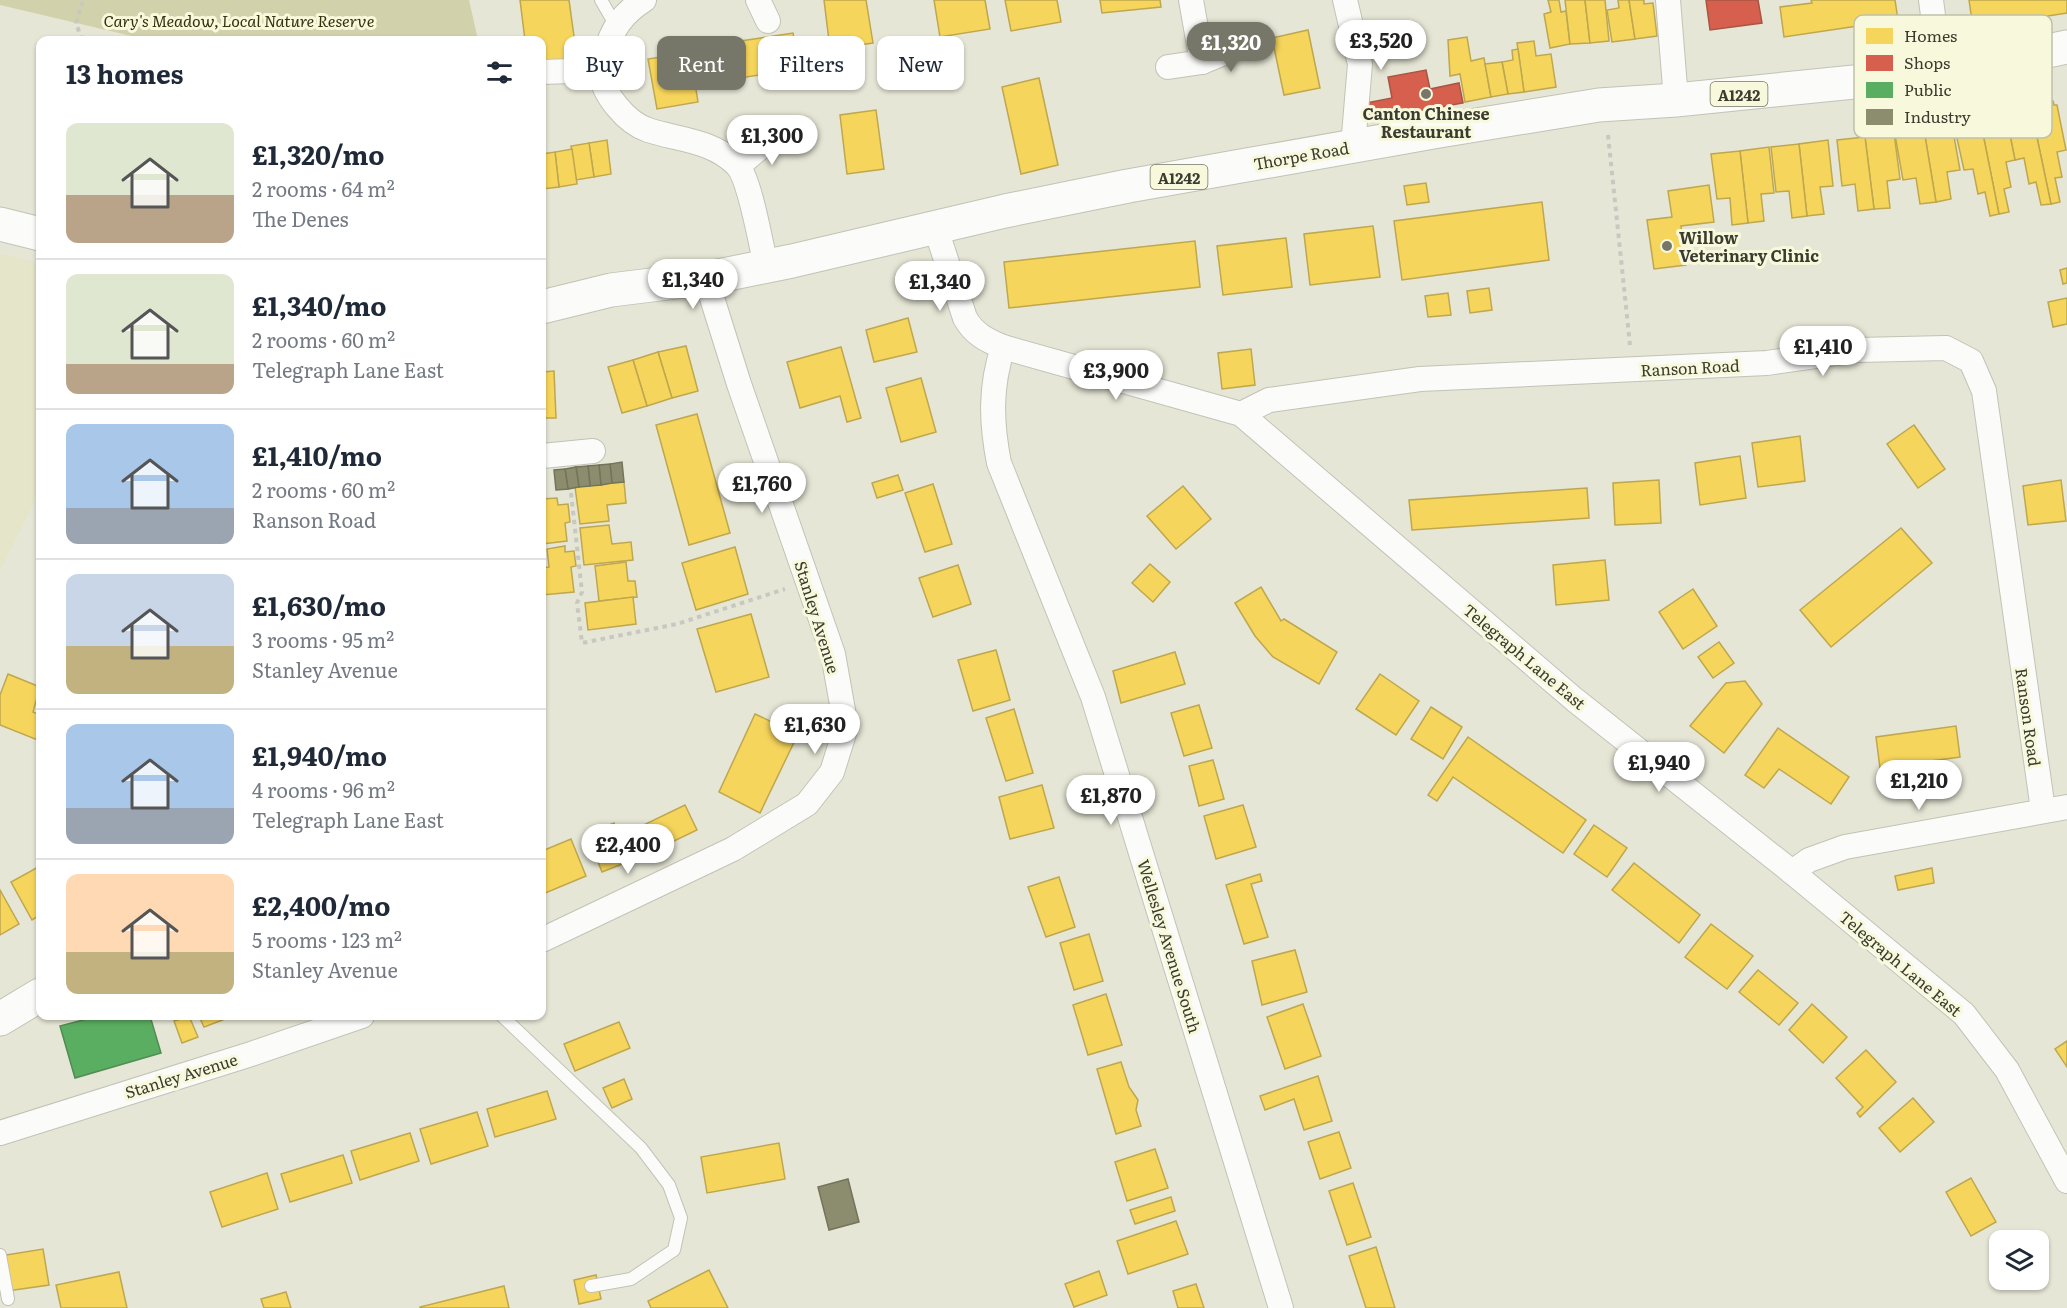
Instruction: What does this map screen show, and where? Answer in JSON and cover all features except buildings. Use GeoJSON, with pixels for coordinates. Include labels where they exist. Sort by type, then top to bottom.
{"type":"FeatureCollection","features":[{"type":"Feature","properties":{"kind":"main road","name":"Thorpe Road"},"geometry":{"type":"LineString","coordinates":[[2052,50],[2067,47]]}},
{"type":"Feature","properties":{"kind":"main road","name":"Thorpe Road"},"geometry":{"type":"LineString","coordinates":[[546,306],[611,290],[708,278],[936,229],[1005,211],[1128,186],[1353,146],[1599,105],[1676,100],[1854,81]]}},
{"type":"Feature","properties":{"kind":"main road"},"geometry":{"type":"LineString","coordinates":[[0,224],[36,233]]}},
{"type":"Feature","properties":{"kind":"main road","name":"Thorpe Road"},"geometry":{"type":"LineString","coordinates":[[546,286],[611,290]]}},
{"type":"Feature","properties":{"kind":"main road"},"geometry":{"type":"LineString","coordinates":[[0,1019],[36,997]]}},
{"type":"Feature","properties":{"kind":"street"},"geometry":{"type":"LineString","coordinates":[[609,36],[627,11],[644,0]]}},
{"type":"Feature","properties":{"kind":"street"},"geometry":{"type":"LineString","coordinates":[[1191,0],[1202,62]]}},
{"type":"Feature","properties":{"kind":"street"},"geometry":{"type":"LineString","coordinates":[[1345,0],[1360,64],[1353,146]]}},
{"type":"Feature","properties":{"kind":"street"},"geometry":{"type":"LineString","coordinates":[[1668,0],[1676,100]]}},
{"type":"Feature","properties":{"kind":"street"},"geometry":{"type":"LineString","coordinates":[[1931,0],[1933,15]]}},
{"type":"Feature","properties":{"kind":"street"},"geometry":{"type":"LineString","coordinates":[[1168,67],[1202,62],[1244,45]]}},
{"type":"Feature","properties":{"kind":"street"},"geometry":{"type":"LineString","coordinates":[[546,72],[564,71]]}},
{"type":"Feature","properties":{"kind":"street"},"geometry":{"type":"LineString","coordinates":[[606,90],[622,112],[646,129],[683,137],[715,149],[738,166],[751,202],[766,266]]}},
{"type":"Feature","properties":{"kind":"street"},"geometry":{"type":"LineString","coordinates":[[738,166],[777,133]]}},
{"type":"Feature","properties":{"kind":"street","name":"Telegraph Lane East"},"geometry":{"type":"LineString","coordinates":[[936,229],[965,318],[971,329],[983,339],[1003,347],[1241,414],[1575,699],[1792,872],[1964,1014],[2007,1070],[2067,1181]]}},
{"type":"Feature","properties":{"kind":"street","name":"Stanley Avenue"},"geometry":{"type":"LineString","coordinates":[[546,938],[733,849],[807,804],[832,772],[846,727],[833,654],[739,384],[711,298],[708,278]]}},
{"type":"Feature","properties":{"kind":"street","name":"Wellesley Avenue South"},"geometry":{"type":"LineString","coordinates":[[1003,347],[992,394],[993,434],[999,463],[1093,697],[1281,1308]]}},
{"type":"Feature","properties":{"kind":"street","name":"Ranson Road"},"geometry":{"type":"LineString","coordinates":[[1241,414],[1269,400],[1420,380],[1767,363],[1858,350],[1946,348],[1971,360],[1984,391],[2055,809]]}},
{"type":"Feature","properties":{"kind":"street"},"geometry":{"type":"LineString","coordinates":[[546,456],[593,451]]}},
{"type":"Feature","properties":{"kind":"street"},"geometry":{"type":"LineString","coordinates":[[1792,872],[1809,860],[1845,847],[2055,809]]}},
{"type":"Feature","properties":{"kind":"street","name":"Stanley Avenue"},"geometry":{"type":"LineString","coordinates":[[0,1133],[248,1055],[350,1020]]}},
{"type":"Feature","properties":{"kind":"lane"},"geometry":{"type":"LineString","coordinates":[[600,0],[616,26]]}},
{"type":"Feature","properties":{"kind":"lane"},"geometry":{"type":"LineString","coordinates":[[506,1020],[640,1148],[669,1185],[681,1218],[674,1250],[630,1279],[591,1286]]}},
{"type":"Feature","properties":{"kind":"lane"},"geometry":{"type":"LineString","coordinates":[[0,1255],[8,1299]]}},
{"type":"Feature","properties":{"kind":"path"},"geometry":{"type":"LineString","coordinates":[[81,36],[76,23],[83,0]]}},
{"type":"Feature","properties":{"kind":"path"},"geometry":{"type":"LineString","coordinates":[[1607,126],[1632,370]]}},
{"type":"Feature","properties":{"kind":"path"},"geometry":{"type":"LineString","coordinates":[[571,493],[582,592],[577,603],[582,643],[677,624],[748,603],[808,580]]}},
{"type":"Feature","properties":{"kind":"shaded area"},"geometry":{"type":"Polygon","coordinates":[[[0,254],[36,262],[36,498],[0,570],[0,254]]]}},
{"type":"Feature","properties":{"kind":"green space","name":"Cary's Meadow, Local Nature Reserve"},"geometry":{"type":"Polygon","coordinates":[[[0,0],[469,0],[477,36],[132,36],[0,5],[0,0]]]}},
{"type":"Feature","properties":{"kind":"place","name":"Canton Chinese Restaurant"},"geometry":{"type":"Point","coordinates":[1426,94]}},
{"type":"Feature","properties":{"kind":"place","name":"Willow Veterinary Clinic"},"geometry":{"type":"Point","coordinates":[1667,246]}}]}
